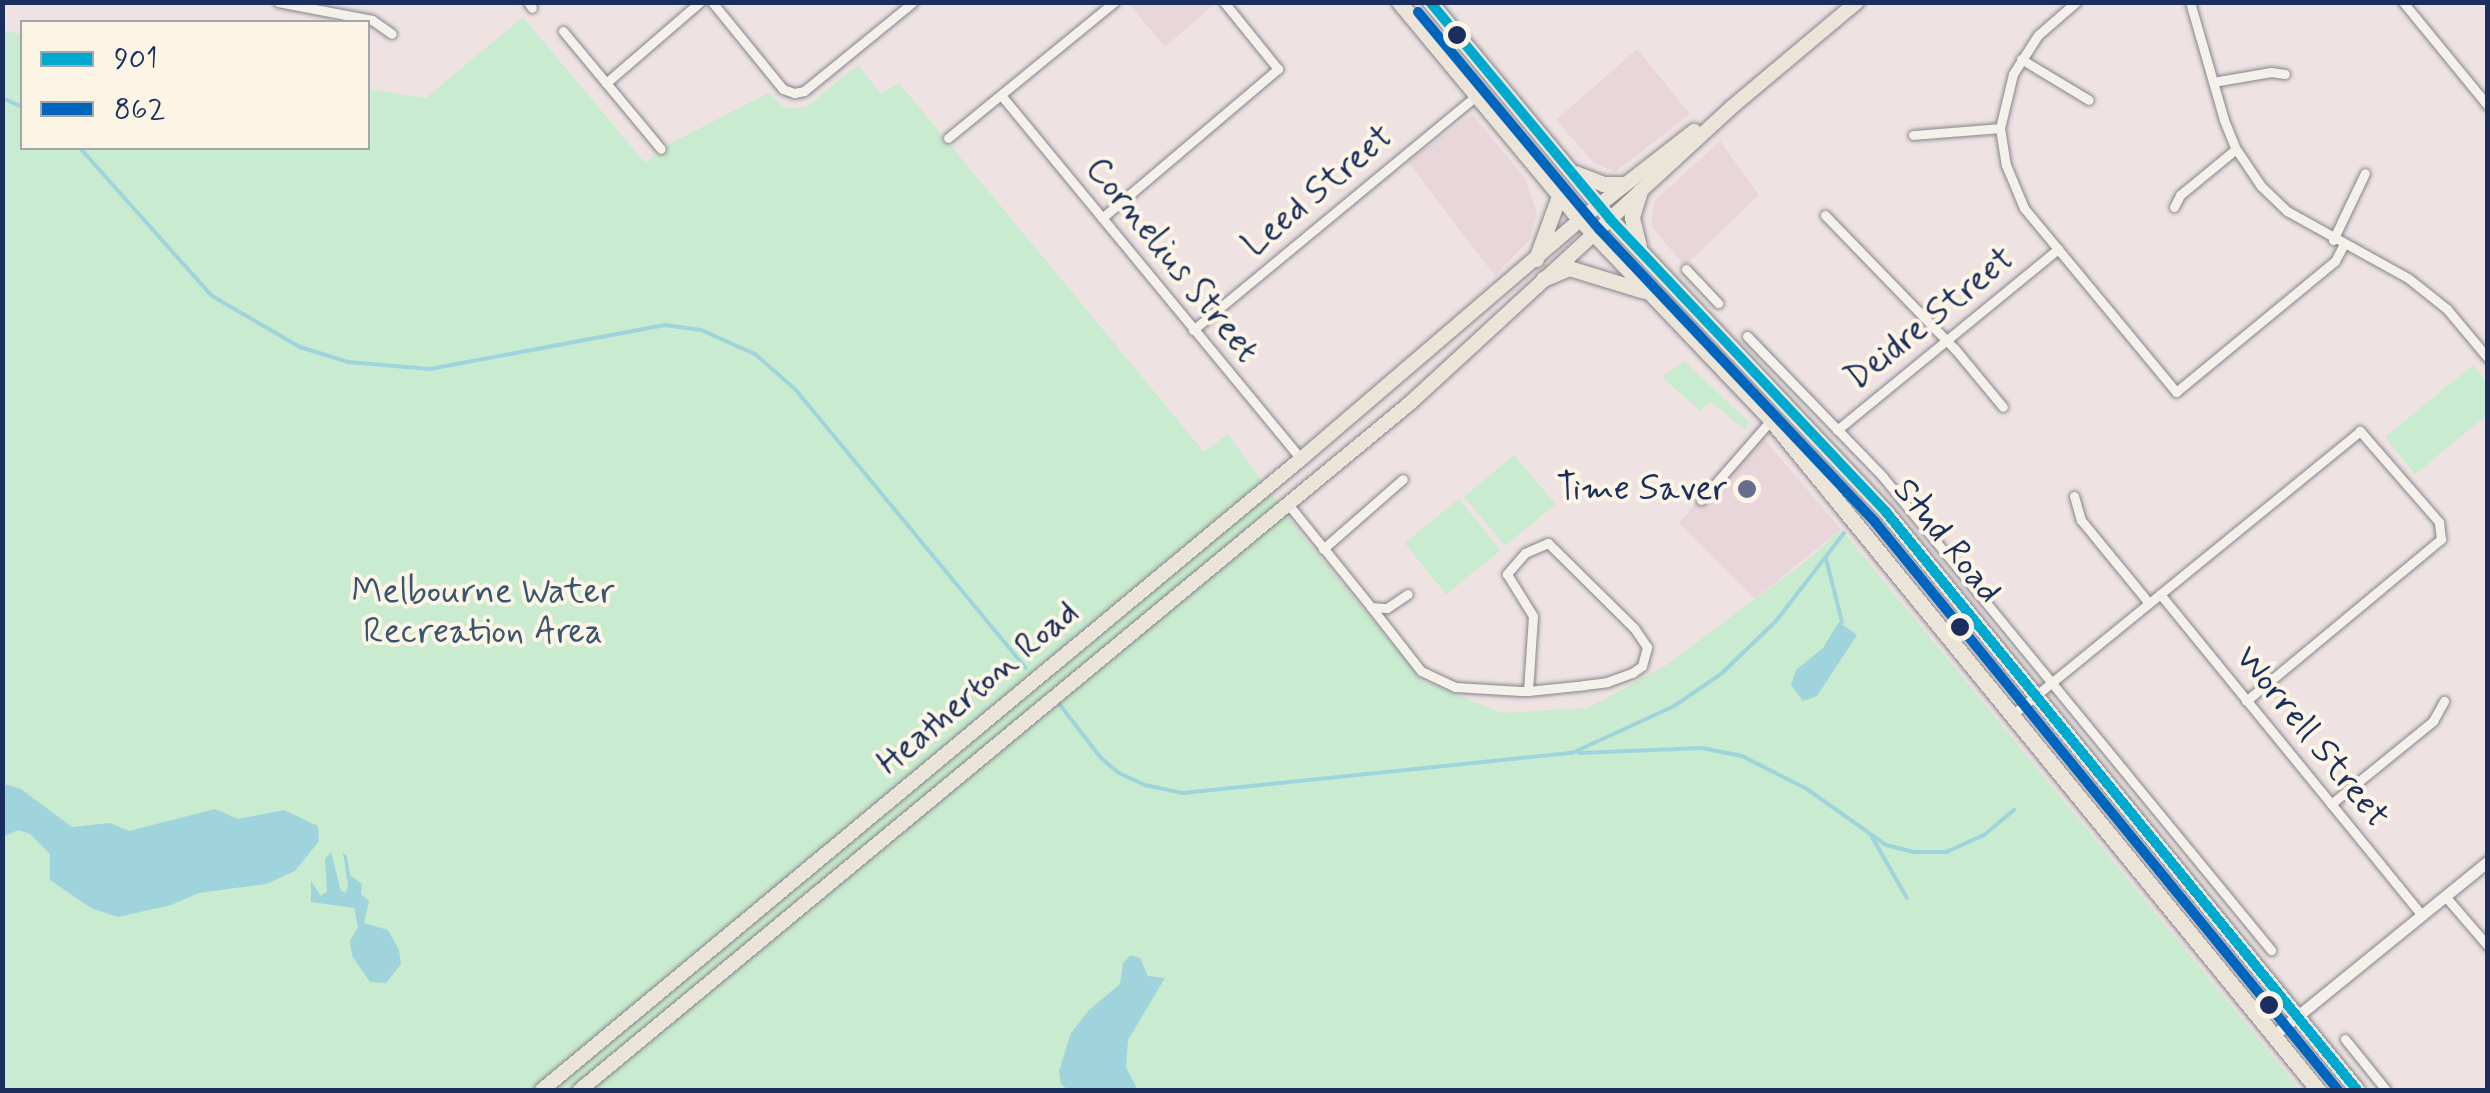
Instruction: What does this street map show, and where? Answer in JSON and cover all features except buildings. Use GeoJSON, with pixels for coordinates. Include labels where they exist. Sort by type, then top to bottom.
{"type":"FeatureCollection","features":[{"type":"Feature","properties":{"kind":"highway","name":"Stud Road"},"geometry":{"type":"LineString","coordinates":[[1400,2],[1580,220],[1771,420],[2318,1090]]}},
{"type":"Feature","properties":{"kind":"highway","name":"Stud Road"},"geometry":{"type":"LineString","coordinates":[[1430,2],[1610,218],[1886,512],[2357,1090]]}},
{"type":"Feature","properties":{"kind":"highway"},"geometry":{"type":"LineString","coordinates":[[1571,172],[1602,184],[1632,188],[1632,217],[1640,250]]}},
{"type":"Feature","properties":{"kind":"highway"},"geometry":{"type":"LineString","coordinates":[[1536,259],[1559,196]]}},
{"type":"Feature","properties":{"kind":"highway"},"geometry":{"type":"LineString","coordinates":[[1544,279],[1577,269],[1644,291]]}},
{"type":"Feature","properties":{"kind":"main road","name":"Heatherton Road"},"geometry":{"type":"LineString","coordinates":[[542,1090],[1301,460],[1580,220],[1632,188],[1856,2]]}},
{"type":"Feature","properties":{"kind":"main road","name":"Heatherton Road"},"geometry":{"type":"LineString","coordinates":[[580,1090],[1409,404],[1610,218],[1632,188]]}},
{"type":"Feature","properties":{"kind":"main road"},"geometry":{"type":"LineString","coordinates":[[1301,460],[1318,479]]}},
{"type":"Feature","properties":{"kind":"main road"},"geometry":{"type":"LineString","coordinates":[[1271,484],[1288,504]]}},
{"type":"Feature","properties":{"kind":"street"},"geometry":{"type":"LineString","coordinates":[[278,2],[372,20],[392,34]]}},
{"type":"Feature","properties":{"kind":"street"},"geometry":{"type":"LineString","coordinates":[[606,83],[700,2]]}},
{"type":"Feature","properties":{"kind":"street"},"geometry":{"type":"LineString","coordinates":[[712,2],[783,88],[794,93],[804,91],[913,2]]}},
{"type":"Feature","properties":{"kind":"street"},"geometry":{"type":"LineString","coordinates":[[948,138],[1114,2]]}},
{"type":"Feature","properties":{"kind":"street"},"geometry":{"type":"LineString","coordinates":[[1102,218],[1278,69],[1224,2]]}},
{"type":"Feature","properties":{"kind":"street"},"geometry":{"type":"LineString","coordinates":[[2076,2],[2038,35],[2021,58],[2007,89],[2000,128],[2016,194],[2176,392],[2334,261],[2365,173]]}},
{"type":"Feature","properties":{"kind":"street"},"geometry":{"type":"LineString","coordinates":[[2190,2],[2236,149],[2261,186],[2287,211],[2408,278],[2446,309],[2488,358]]}},
{"type":"Feature","properties":{"kind":"street"},"geometry":{"type":"LineString","coordinates":[[2404,2],[2488,106]]}},
{"type":"Feature","properties":{"kind":"street"},"geometry":{"type":"LineString","coordinates":[[563,31],[661,149]]}},
{"type":"Feature","properties":{"kind":"street"},"geometry":{"type":"LineString","coordinates":[[2021,58],[2089,100]]}},
{"type":"Feature","properties":{"kind":"street"},"geometry":{"type":"LineString","coordinates":[[2213,82],[2271,72],[2285,74]]}},
{"type":"Feature","properties":{"kind":"street","name":"Cornelius Street"},"geometry":{"type":"LineString","coordinates":[[1000,95],[1301,460]]}},
{"type":"Feature","properties":{"kind":"street","name":"Leed Street"},"geometry":{"type":"LineString","coordinates":[[1194,330],[1477,95]]}},
{"type":"Feature","properties":{"kind":"street"},"geometry":{"type":"LineString","coordinates":[[1913,135],[2000,128]]}},
{"type":"Feature","properties":{"kind":"street"},"geometry":{"type":"LineString","coordinates":[[2174,207],[2180,196],[2236,149]]}},
{"type":"Feature","properties":{"kind":"street"},"geometry":{"type":"LineString","coordinates":[[1825,216],[1947,342],[2003,407]]}},
{"type":"Feature","properties":{"kind":"street","name":"Deidre Street"},"geometry":{"type":"LineString","coordinates":[[1838,430],[2058,249]]}},
{"type":"Feature","properties":{"kind":"street"},"geometry":{"type":"LineString","coordinates":[[1686,269],[1718,302]]}},
{"type":"Feature","properties":{"kind":"street"},"geometry":{"type":"LineString","coordinates":[[1688,299],[1702,286]]}},
{"type":"Feature","properties":{"kind":"street","name":"Stud Road"},"geometry":{"type":"LineString","coordinates":[[1747,336],[1883,477],[2271,950]]}},
{"type":"Feature","properties":{"kind":"street"},"geometry":{"type":"LineString","coordinates":[[2246,700],[2441,540],[2439,522],[2360,431],[2360,417]]}},
{"type":"Feature","properties":{"kind":"street"},"geometry":{"type":"LineString","coordinates":[[1701,500],[1771,420]]}},
{"type":"Feature","properties":{"kind":"street"},"geometry":{"type":"LineString","coordinates":[[2012,715],[2360,431]]}},
{"type":"Feature","properties":{"kind":"street"},"geometry":{"type":"LineString","coordinates":[[1323,548],[1403,479]]}},
{"type":"Feature","properties":{"kind":"street"},"geometry":{"type":"LineString","coordinates":[[2074,496],[2081,520],[2149,603]]}},
{"type":"Feature","properties":{"kind":"street"},"geometry":{"type":"LineString","coordinates":[[1288,504],[1422,671],[1435,681],[1481,691],[1528,690],[1607,682],[1632,673],[1647,657],[1647,647],[1634,628],[1548,544],[1539,543],[1525,553],[1507,574],[1532,616],[1528,690]]}},
{"type":"Feature","properties":{"kind":"street"},"geometry":{"type":"LineString","coordinates":[[1371,607],[1386,608],[1408,594]]}},
{"type":"Feature","properties":{"kind":"street","name":"Worrell Street"},"geometry":{"type":"LineString","coordinates":[[2160,594],[2421,914]]}},
{"type":"Feature","properties":{"kind":"street"},"geometry":{"type":"LineString","coordinates":[[2331,804],[2433,721],[2444,701]]}},
{"type":"Feature","properties":{"kind":"street"},"geometry":{"type":"LineString","coordinates":[[2273,1036],[2488,861]]}},
{"type":"Feature","properties":{"kind":"street"},"geometry":{"type":"LineString","coordinates":[[2446,896],[2488,946]]}},
{"type":"Feature","properties":{"kind":"street"},"geometry":{"type":"LineString","coordinates":[[2345,1040],[2386,1090]]}},
{"type":"Feature","properties":{"kind":"shaded area"},"geometry":{"type":"Polygon","coordinates":[[[1128,2],[1217,2],[1165,47],[1128,3],[1128,2]]]}},
{"type":"Feature","properties":{"kind":"shaded area"},"geometry":{"type":"Polygon","coordinates":[[[1637,49],[1690,114],[1615,172],[1594,163],[1556,120],[1637,49]]]}},
{"type":"Feature","properties":{"kind":"shaded area"},"geometry":{"type":"Polygon","coordinates":[[[1472,114],[1525,178],[1537,214],[1530,239],[1495,276],[1408,162],[1472,114]]]}},
{"type":"Feature","properties":{"kind":"shaded area"},"geometry":{"type":"Polygon","coordinates":[[[1720,141],[1759,195],[1685,266],[1651,226],[1654,201],[1720,141]]]}},
{"type":"Feature","properties":{"kind":"shaded area"},"geometry":{"type":"Polygon","coordinates":[[[1757,431],[1841,529],[1755,599],[1679,523],[1757,431]]]}},
{"type":"Feature","properties":{"kind":"green space","name":"Melbourne Water Recreation Area"},"geometry":{"type":"Polygon","coordinates":[[[523,17],[645,163],[671,143],[769,93],[786,109],[806,107],[858,65],[881,94],[899,83],[1204,452],[1228,434],[1300,533],[1423,681],[1502,713],[1588,708],[1668,664],[1810,558],[1841,529],[2300,1090],[3,1090],[2,31],[20,34],[20,150],[370,150],[370,89],[426,98],[523,17]]]}},
{"type":"Feature","properties":{"kind":"green space"},"geometry":{"type":"Polygon","coordinates":[[[1684,361],[1749,422],[1745,430],[1711,402],[1700,411],[1662,377],[1684,361]]]}},
{"type":"Feature","properties":{"kind":"green space"},"geometry":{"type":"Polygon","coordinates":[[[2473,365],[2487,383],[2487,415],[2415,474],[2385,437],[2473,365]]]}},
{"type":"Feature","properties":{"kind":"green space"},"geometry":{"type":"Polygon","coordinates":[[[1514,455],[1555,504],[1505,546],[1464,497],[1514,455]]]}},
{"type":"Feature","properties":{"kind":"green space"},"geometry":{"type":"Polygon","coordinates":[[[1459,499],[1501,550],[1446,594],[1405,543],[1459,499]]]}},
{"type":"Feature","properties":{"kind":"water"},"geometry":{"type":"Polygon","coordinates":[[[1839,622],[1857,635],[1817,696],[1803,701],[1791,685],[1796,670],[1823,648],[1839,622]]]}},
{"type":"Feature","properties":{"kind":"water"},"geometry":{"type":"Polygon","coordinates":[[[3,786],[21,789],[72,827],[110,823],[129,831],[215,809],[238,819],[284,810],[318,826],[319,841],[295,871],[266,884],[199,893],[171,905],[118,917],[91,908],[50,880],[50,854],[30,834],[18,830],[3,837],[3,786]]]}},
{"type":"Feature","properties":{"kind":"water"},"geometry":{"type":"Polygon","coordinates":[[[331,852],[341,891],[346,893],[348,885],[343,853],[350,875],[362,884],[361,894],[369,901],[364,923],[388,930],[399,950],[401,964],[386,983],[370,982],[352,956],[350,941],[358,927],[354,908],[311,902],[311,881],[321,896],[327,891],[325,859],[331,852]]]}},
{"type":"Feature","properties":{"kind":"water"},"geometry":{"type":"Polygon","coordinates":[[[1131,955],[1140,958],[1148,976],[1165,978],[1128,1040],[1126,1067],[1138,1090],[1068,1090],[1061,1084],[1059,1071],[1071,1033],[1089,1010],[1120,984],[1123,963],[1131,955]]]}},
{"type":"Feature","properties":{"kind":"waterway"},"geometry":{"type":"LineString","coordinates":[[2,98],[20,106]]}},
{"type":"Feature","properties":{"kind":"waterway"},"geometry":{"type":"LineString","coordinates":[[82,150],[212,296],[300,347],[348,362],[430,369],[665,325],[701,330],[755,354],[795,389],[1026,668]]}},
{"type":"Feature","properties":{"kind":"waterway"},"geometry":{"type":"LineString","coordinates":[[1060,705],[1101,758],[1119,773],[1145,785],[1183,793],[1572,753],[1674,706],[1721,674],[1776,621],[1844,533]]}},
{"type":"Feature","properties":{"kind":"waterway"},"geometry":{"type":"LineString","coordinates":[[1826,559],[1842,622]]}},
{"type":"Feature","properties":{"kind":"waterway"},"geometry":{"type":"LineString","coordinates":[[1579,753],[1702,748],[1742,756],[1807,789],[1886,845],[1914,852],[1946,852],[1984,835],[2014,810]]}},
{"type":"Feature","properties":{"kind":"waterway"},"geometry":{"type":"LineString","coordinates":[[1872,837],[1907,898]]}},
{"type":"Feature","properties":{"kind":"transit line","name":"901"},"geometry":{"type":"LineString","coordinates":[[1430,2],[1610,219],[1886,512],[2357,1090]]}},
{"type":"Feature","properties":{"kind":"transit line","name":"862"},"geometry":{"type":"LineString","coordinates":[[1418,12],[1599,229],[1875,522],[2338,1090]]}},
{"type":"Feature","properties":{"kind":"place","name":"Time Saver"},"geometry":{"type":"Point","coordinates":[1747,489]}}]}
